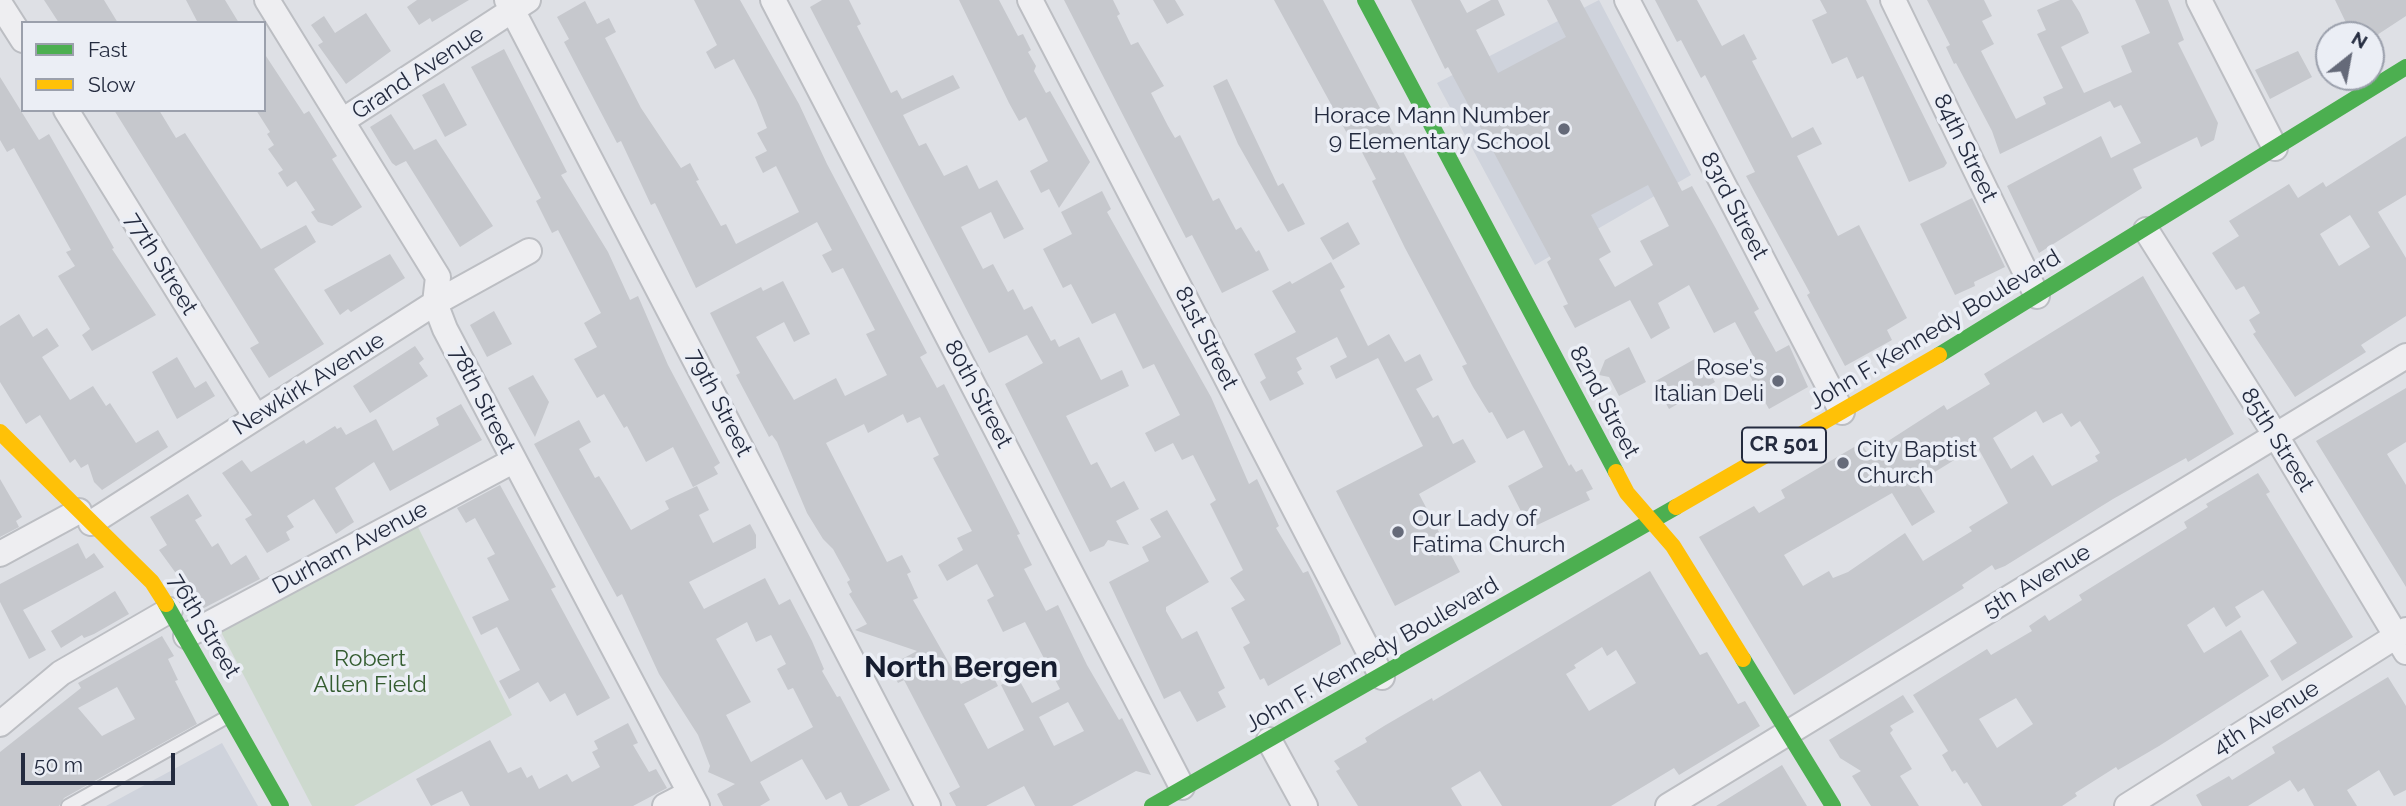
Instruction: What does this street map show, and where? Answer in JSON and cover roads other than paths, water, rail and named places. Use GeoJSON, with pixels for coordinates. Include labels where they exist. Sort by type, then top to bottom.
{"type":"FeatureCollection","features":[{"type":"Feature","properties":{"kind":"main road","name":"82nd Street"},"geometry":{"type":"LineString","coordinates":[[1365,0],[1628,493],[1673,546],[1833,806]]}},
{"type":"Feature","properties":{"kind":"main road","name":"John F. Kennedy Boulevard"},"geometry":{"type":"LineString","coordinates":[[1152,806],[1842,412],[2146,230],[2406,67]]}},
{"type":"Feature","properties":{"kind":"main road","name":"76th Street"},"geometry":{"type":"LineString","coordinates":[[0,432],[152,582],[186,636],[281,806]]}},
{"type":"Feature","properties":{"kind":"street","name":"78th Street"},"geometry":{"type":"LineString","coordinates":[[267,0],[438,277],[435,303],[445,329],[694,799]]}},
{"type":"Feature","properties":{"kind":"street","name":"80th Street"},"geometry":{"type":"LineString","coordinates":[[773,0],[1182,787]]}},
{"type":"Feature","properties":{"kind":"street","name":"81st Street"},"geometry":{"type":"LineString","coordinates":[[1030,0],[1382,677]]}},
{"type":"Feature","properties":{"kind":"street","name":"83rd Street"},"geometry":{"type":"LineString","coordinates":[[1627,0],[1842,412]]}},
{"type":"Feature","properties":{"kind":"street","name":"84th Street"},"geometry":{"type":"LineString","coordinates":[[1892,0],[2037,296]]}},
{"type":"Feature","properties":{"kind":"street"},"geometry":{"type":"LineString","coordinates":[[2199,0],[2275,148]]}},
{"type":"Feature","properties":{"kind":"street","name":"Grand Avenue"},"geometry":{"type":"LineString","coordinates":[[342,121],[517,3]]}},
{"type":"Feature","properties":{"kind":"street","name":"79th Street"},"geometry":{"type":"LineString","coordinates":[[517,3],[928,806]]}},
{"type":"Feature","properties":{"kind":"street"},"geometry":{"type":"LineString","coordinates":[[0,4],[21,37]]}},
{"type":"Feature","properties":{"kind":"street","name":"77th Street"},"geometry":{"type":"LineString","coordinates":[[67,112],[256,417]]}},
{"type":"Feature","properties":{"kind":"street","name":"85th Street"},"geometry":{"type":"LineString","coordinates":[[2146,230],[2403,640]]}},
{"type":"Feature","properties":{"kind":"street","name":"Newkirk Avenue"},"geometry":{"type":"LineString","coordinates":[[0,554],[85,517],[256,417],[435,303],[529,251]]}},
{"type":"Feature","properties":{"kind":"street","name":"5th Avenue"},"geometry":{"type":"LineString","coordinates":[[1668,806],[2406,356]]}},
{"type":"Feature","properties":{"kind":"street","name":"Durham Avenue"},"geometry":{"type":"LineString","coordinates":[[186,636],[513,461]]}},
{"type":"Feature","properties":{"kind":"street"},"geometry":{"type":"LineString","coordinates":[[0,724],[61,673],[170,610]]}},
{"type":"Feature","properties":{"kind":"street","name":"4th Avenue"},"geometry":{"type":"LineString","coordinates":[[2127,806],[2403,640]]}},
{"type":"Feature","properties":{"kind":"street"},"geometry":{"type":"LineString","coordinates":[[1269,740],[1305,806]]}},
{"type":"Feature","properties":{"kind":"street"},"geometry":{"type":"LineString","coordinates":[[665,806],[694,799]]}},
{"type":"Feature","properties":{"kind":"lane"},"geometry":{"type":"LineString","coordinates":[[68,806],[231,715]]}},
{"type":"Feature","properties":{"kind":"place","name":"Horace Mann Number 9 Elementary School"},"geometry":{"type":"Point","coordinates":[1564,129]}},
{"type":"Feature","properties":{"kind":"place","name":"Rose's Italian Deli"},"geometry":{"type":"Point","coordinates":[1778,381]}},
{"type":"Feature","properties":{"kind":"place","name":"City Baptist Church"},"geometry":{"type":"Point","coordinates":[1843,463]}},
{"type":"Feature","properties":{"kind":"place","name":"Our Lady of Fatima Church"},"geometry":{"type":"Point","coordinates":[1398,532]}},
{"type":"Feature","properties":{"kind":"district","name":"North Bergen"},"geometry":{"type":"Point","coordinates":[961,668]}},
{"type":"Feature","properties":{"kind":"park label","name":"Robert Allen Field"},"geometry":{"type":"Point","coordinates":[370,672]}}]}
